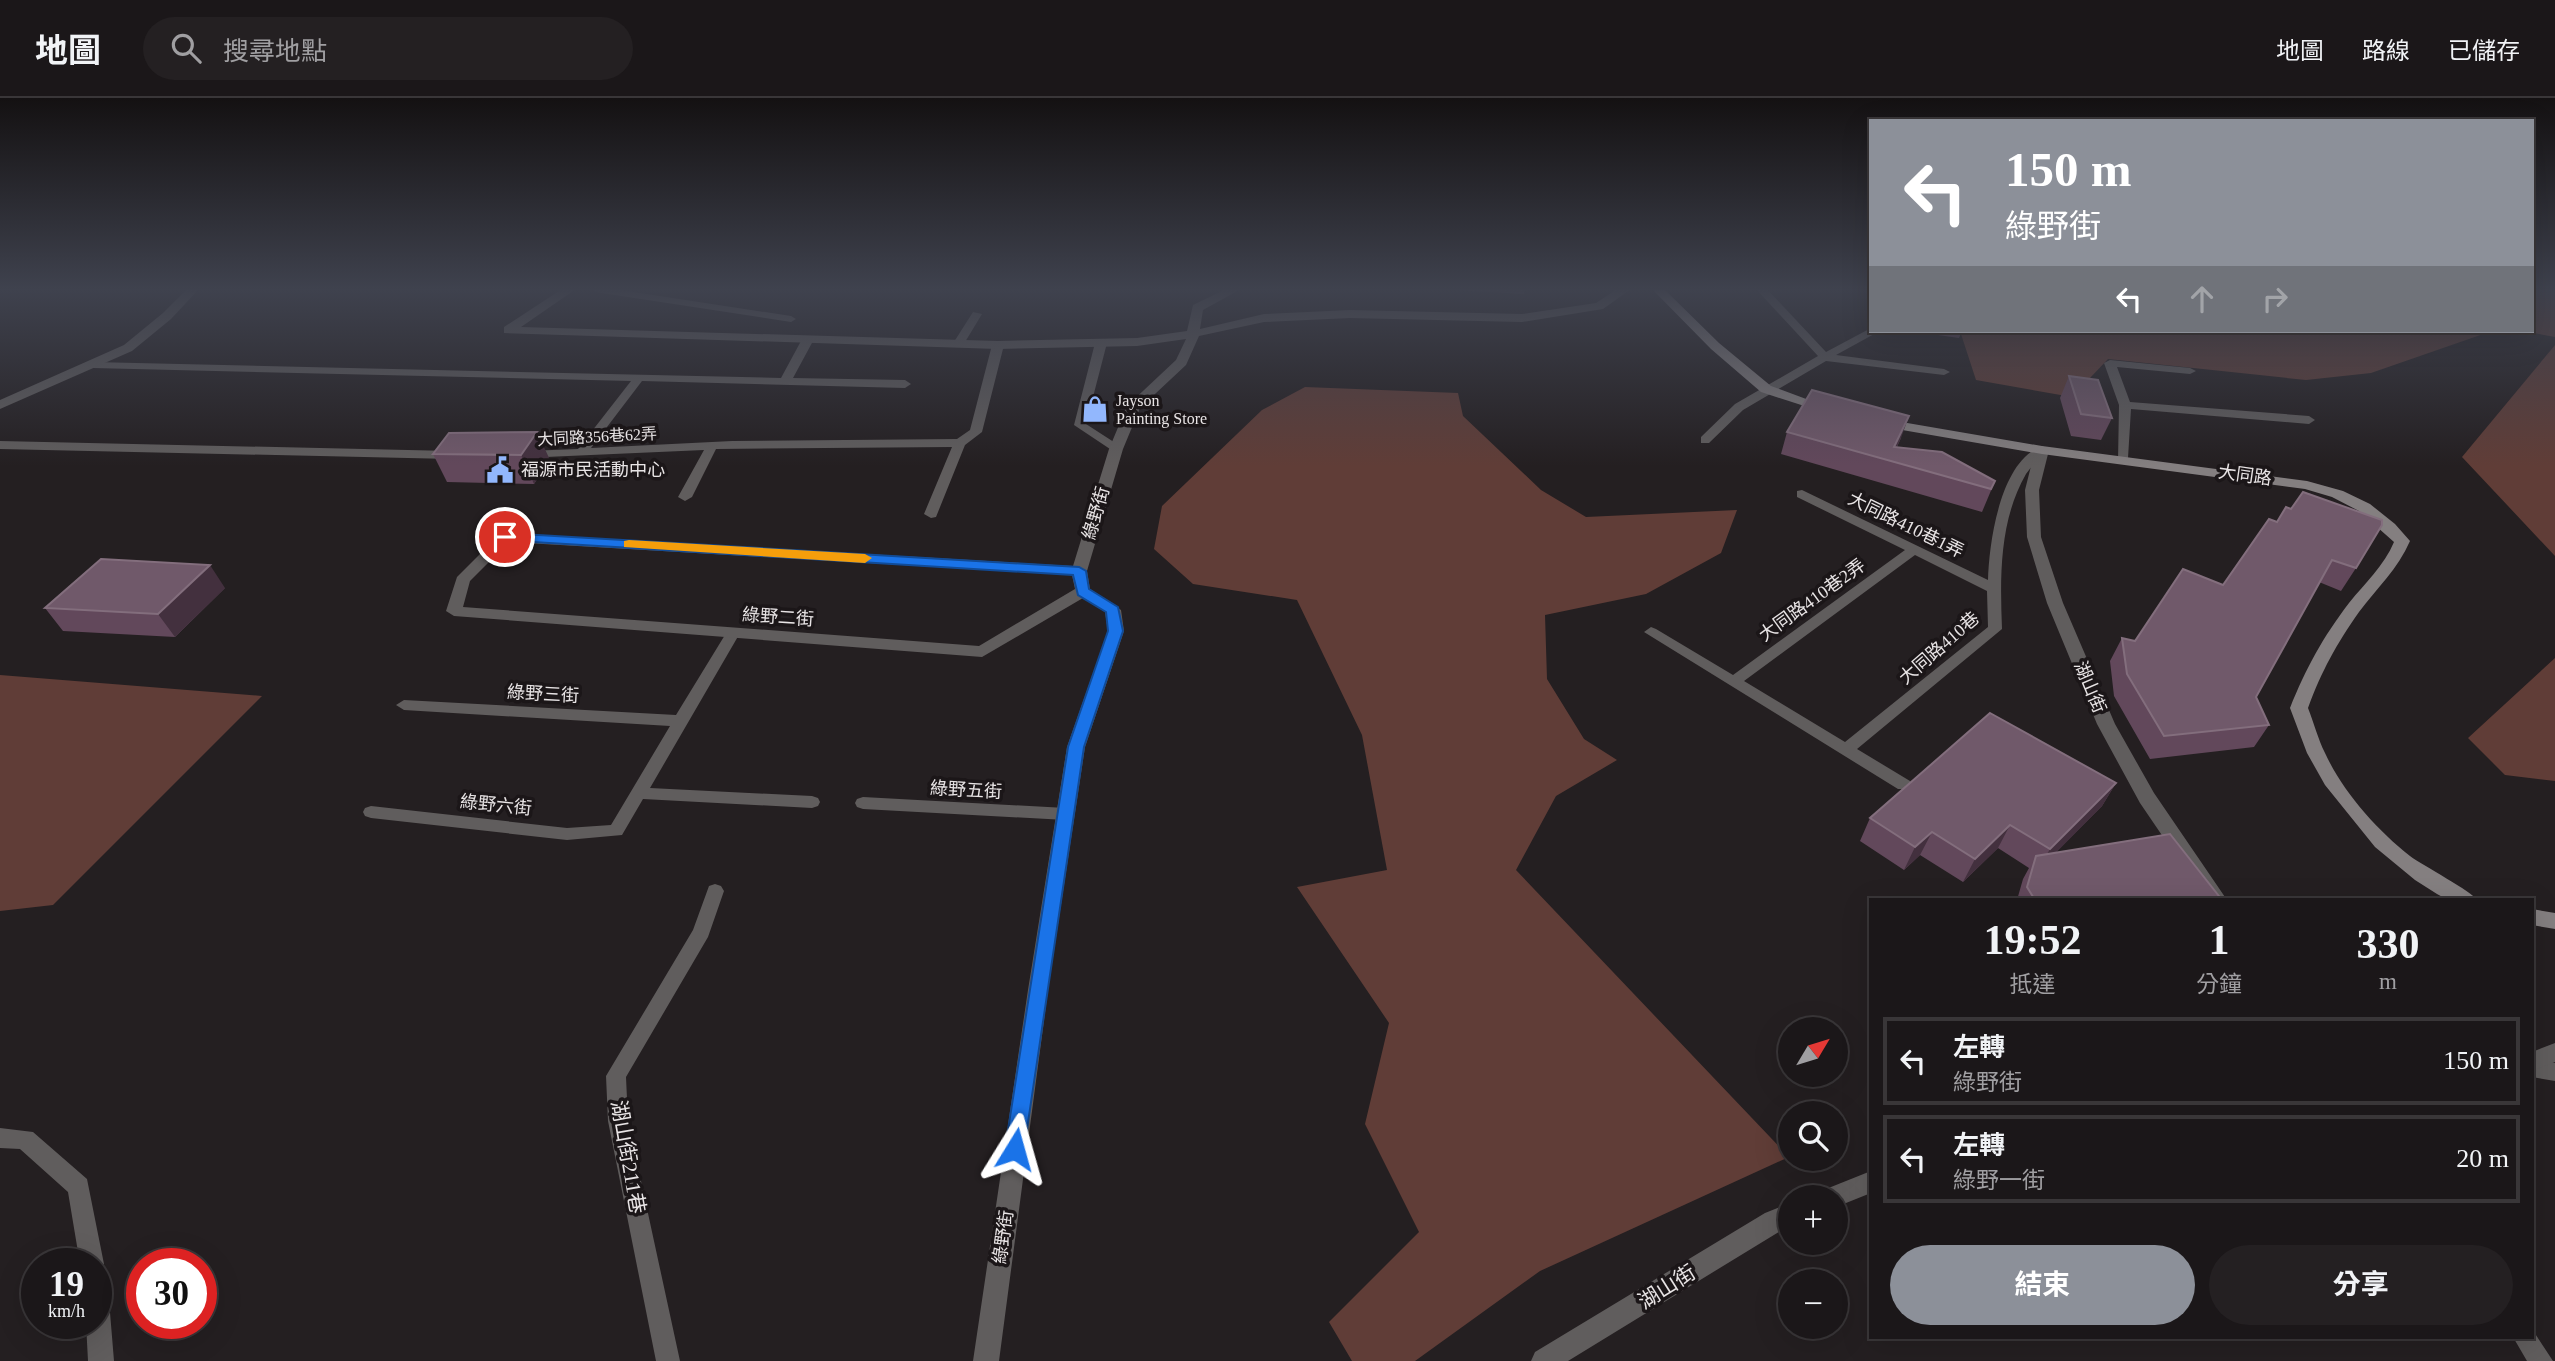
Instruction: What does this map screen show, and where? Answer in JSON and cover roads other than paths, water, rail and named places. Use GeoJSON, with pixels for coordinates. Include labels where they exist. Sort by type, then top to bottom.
{"type":"FeatureCollection","features":[{"type":"Feature","properties":{"kind":"street"},"geometry":{"type":"LineString","coordinates":[[0,405],[128,348]]}},
{"type":"Feature","properties":{"kind":"street","name":"綠野街"},"geometry":{"type":"LineString","coordinates":[[986,1361],[1038,990],[1076,747],[1116,631],[1113,610],[1081,581],[1116,449],[1134,406],[1182,362],[1188,348]]}},
{"type":"Feature","properties":{"kind":"street"},"geometry":{"type":"LineString","coordinates":[[1717,348],[1766,389],[1838,413]]}},
{"type":"Feature","properties":{"kind":"street","name":"大同路"},"geometry":{"type":"LineString","coordinates":[[1874,421],[2042,450],[2122,458],[2328,489],[2359,503],[2384,520],[2402,541],[2395,558],[2354,608],[2315,666],[2299,708],[2318,758],[2346,802],[2386,844],[2419,873],[2463,898]]}},
{"type":"Feature","properties":{"kind":"street","name":"湖山街"},"geometry":{"type":"LineString","coordinates":[[2042,450],[2032,490],[2034,537],[2054,603],[2106,724],[2147,798],[2216,898]]}},
{"type":"Feature","properties":{"kind":"street","name":"綠野二街"},"geometry":{"type":"LineString","coordinates":[[505,537],[1081,581],[982,652],[454,611],[463,580],[505,537]]}},
{"type":"Feature","properties":{"kind":"street"},"geometry":{"type":"LineString","coordinates":[[2534,917],[2555,921]]}},
{"type":"Feature","properties":{"kind":"street"},"geometry":{"type":"LineString","coordinates":[[2534,1061],[2555,1052]]}},
{"type":"Feature","properties":{"kind":"street"},"geometry":{"type":"LineString","coordinates":[[0,1138],[25,1139],[79,1188],[89,1248]]}},
{"type":"Feature","properties":{"kind":"street"},"geometry":{"type":"LineString","coordinates":[[1848,1191],[1869,1183]]}},
{"type":"Feature","properties":{"kind":"street","name":"湖山街"},"geometry":{"type":"LineString","coordinates":[[1544,1361],[1778,1219]]}},
{"type":"Feature","properties":{"kind":"street"},"geometry":{"type":"LineString","coordinates":[[99,1339],[101,1361]]}},
{"type":"Feature","properties":{"kind":"lane"},"geometry":{"type":"LineString","coordinates":[[785,381],[803,348]]}},
{"type":"Feature","properties":{"kind":"lane"},"geometry":{"type":"LineString","coordinates":[[930,514],[960,443],[976,432],[997,348]]}},
{"type":"Feature","properties":{"kind":"lane"},"geometry":{"type":"LineString","coordinates":[[1100,348],[1080,425],[1116,449]]}},
{"type":"Feature","properties":{"kind":"lane"},"geometry":{"type":"LineString","coordinates":[[1816,348],[1825,357],[1944,372]]}},
{"type":"Feature","properties":{"kind":"lane"},"geometry":{"type":"LineString","coordinates":[[1705,440],[1738,407],[1841,348]]}},
{"type":"Feature","properties":{"kind":"lane"},"geometry":{"type":"LineString","coordinates":[[2122,458],[2125,404],[2110,363],[2190,371]]}},
{"type":"Feature","properties":{"kind":"lane"},"geometry":{"type":"LineString","coordinates":[[93,365],[905,384]]}},
{"type":"Feature","properties":{"kind":"lane"},"geometry":{"type":"LineString","coordinates":[[582,452],[639,378]]}},
{"type":"Feature","properties":{"kind":"lane"},"geometry":{"type":"LineString","coordinates":[[2125,404],[2309,420]]}},
{"type":"Feature","properties":{"kind":"lane","name":"大同路356巷62弄"},"geometry":{"type":"LineString","coordinates":[[508,456],[712,446],[960,443]]}},
{"type":"Feature","properties":{"kind":"lane"},"geometry":{"type":"LineString","coordinates":[[0,445],[468,455]]}},
{"type":"Feature","properties":{"kind":"lane"},"geometry":{"type":"LineString","coordinates":[[685,497],[712,446]]}},
{"type":"Feature","properties":{"kind":"lane","name":"大同路410巷"},"geometry":{"type":"LineString","coordinates":[[1846,750],[1995,629],[1994,589],[2001,516],[2020,472],[2042,450]]}},
{"type":"Feature","properties":{"kind":"lane","name":"大同路410巷1弄"},"geometry":{"type":"LineString","coordinates":[[1802,495],[1994,589]]}},
{"type":"Feature","properties":{"kind":"lane","name":"大同路410巷2弄"},"geometry":{"type":"LineString","coordinates":[[1733,682],[1914,550]]}},
{"type":"Feature","properties":{"kind":"lane"},"geometry":{"type":"LineString","coordinates":[[1651,632],[1903,785]]}},
{"type":"Feature","properties":{"kind":"lane"},"geometry":{"type":"LineString","coordinates":[[733,633],[639,793],[812,802]]}},
{"type":"Feature","properties":{"kind":"lane","name":"綠野三街"},"geometry":{"type":"LineString","coordinates":[[404,705],[681,721]]}},
{"type":"Feature","properties":{"kind":"lane","name":"綠野六街"},"geometry":{"type":"LineString","coordinates":[[371,813],[567,834],[616,831],[639,793]]}},
{"type":"Feature","properties":{"kind":"lane","name":"綠野五街"},"geometry":{"type":"LineString","coordinates":[[863,803],[1066,814]]}},
{"type":"Feature","properties":{"kind":"lane","name":"湖山街211巷"},"geometry":{"type":"LineString","coordinates":[[668,1361],[618,1121],[616,1076],[702,932],[715,891]]}},
{"type":"Feature","properties":{"kind":"lane"},"geometry":{"type":"LineString","coordinates":[[2534,1068],[2555,1072]]}},
{"type":"Feature","properties":{"kind":"lane"},"geometry":{"type":"LineString","coordinates":[[2525,1339],[2541,1361]]}},
{"type":"Feature","properties":{"kind":"place","name":"Jayson Painting Store"},"geometry":{"type":"Point","coordinates":[1095,409]}},
{"type":"Feature","properties":{"kind":"place","name":"福源市民活動中心"},"geometry":{"type":"Point","coordinates":[500,470]}}]}
